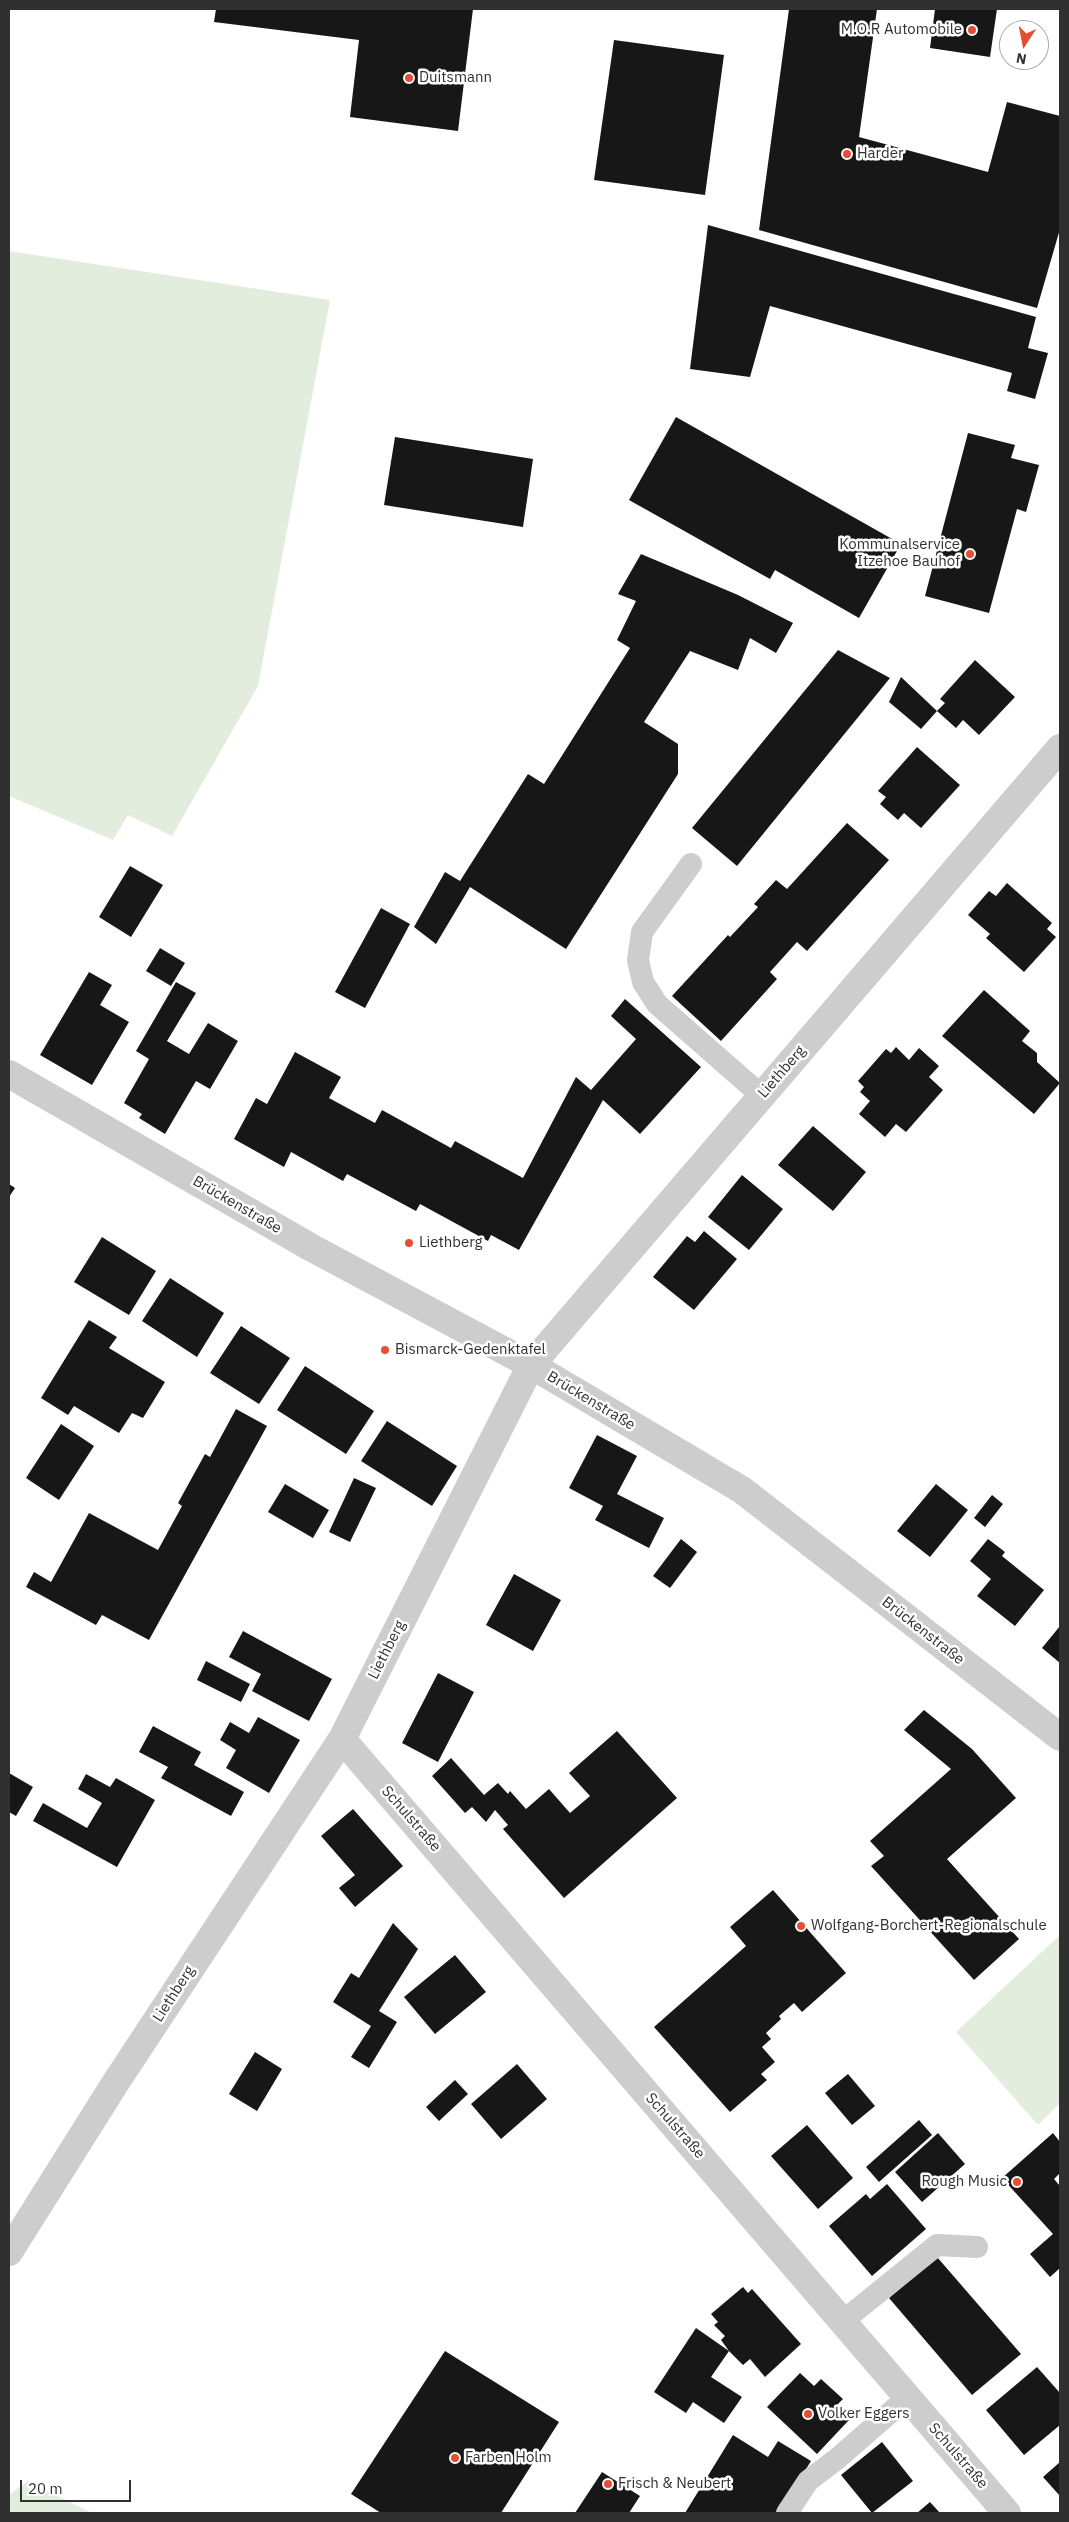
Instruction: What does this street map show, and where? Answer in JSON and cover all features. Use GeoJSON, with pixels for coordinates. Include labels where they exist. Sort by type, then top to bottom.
{"type":"FeatureCollection","features":[{"type":"Feature","properties":{"kind":"street","name":"Liethberg"},"geometry":{"type":"LineString","coordinates":[[9,2252],[116,2082],[342,1738],[531,1365],[1060,748]]}},
{"type":"Feature","properties":{"kind":"street","name":"Brückenstraße"},"geometry":{"type":"LineString","coordinates":[[9,1074],[312,1248],[531,1365],[742,1490],[1060,1738]]}},
{"type":"Feature","properties":{"kind":"street","name":"Schulstraße"},"geometry":{"type":"LineString","coordinates":[[342,1738],[1007,2513]]}},
{"type":"Feature","properties":{"kind":"lane"},"geometry":{"type":"LineString","coordinates":[[691,864],[642,932],[638,960],[642,982],[657,1004],[762,1096]]}},
{"type":"Feature","properties":{"kind":"lane"},"geometry":{"type":"LineString","coordinates":[[843,2321],[937,2245],[977,2247]]}},
{"type":"Feature","properties":{"kind":"lane"},"geometry":{"type":"LineString","coordinates":[[786,2513],[808,2481],[908,2398]]}},
{"type":"Feature","properties":{"kind":"green space"},"geometry":{"type":"Polygon","coordinates":[[[9,251],[330,300],[258,686],[172,836],[128,815],[113,840],[9,796],[9,251]]]}},
{"type":"Feature","properties":{"kind":"green space"},"geometry":{"type":"Polygon","coordinates":[[[1060,1935],[1060,2103],[1038,2125],[956,2032],[1060,1935]]]}},
{"type":"Feature","properties":{"kind":"green space"},"geometry":{"type":"Polygon","coordinates":[[[28,2481],[92,2513],[9,2513],[9,2495],[28,2481]]]}},
{"type":"Feature","properties":{"kind":"building","name":"Duitsmann"},"geometry":{"type":"Polygon","coordinates":[[[216,9],[473,9],[458,131],[350,117],[359,40],[214,22],[216,9]]]}},
{"type":"Feature","properties":{"kind":"building","name":"Harder"},"geometry":{"type":"Polygon","coordinates":[[[789,9],[877,9],[859,137],[988,172],[1007,102],[1060,116],[1060,229],[1037,308],[759,230],[789,9]]]}},
{"type":"Feature","properties":{"kind":"building","name":"M.O.R Automobile"},"geometry":{"type":"Polygon","coordinates":[[[935,9],[997,9],[990,57],[930,48],[935,9]]]}},
{"type":"Feature","properties":{"kind":"building"},"geometry":{"type":"Polygon","coordinates":[[[614,40],[724,55],[705,195],[594,180],[614,40]]]}},
{"type":"Feature","properties":{"kind":"building"},"geometry":{"type":"Polygon","coordinates":[[[708,225],[1036,317],[1028,348],[1048,353],[1035,399],[1007,391],[1012,373],[770,306],[750,377],[690,369],[708,225]]]}},
{"type":"Feature","properties":{"kind":"building"},"geometry":{"type":"Polygon","coordinates":[[[676,417],[901,544],[859,618],[775,570],[770,579],[629,500],[676,417]]]}},
{"type":"Feature","properties":{"kind":"building","name":"Kommunalservice Itzehoe Bauhof"},"geometry":{"type":"Polygon","coordinates":[[[968,433],[1015,445],[1011,458],[1039,465],[1026,512],[1017,509],[989,613],[925,596],[968,433]]]}},
{"type":"Feature","properties":{"kind":"building"},"geometry":{"type":"Polygon","coordinates":[[[395,437],[533,459],[523,527],[384,505],[395,437]]]}},
{"type":"Feature","properties":{"kind":"building"},"geometry":{"type":"Polygon","coordinates":[[[641,554],[738,595],[793,623],[776,653],[750,638],[738,670],[690,651],[644,722],[678,744],[678,774],[566,949],[470,887],[436,944],[414,927],[445,872],[460,881],[528,774],[544,784],[630,648],[617,640],[636,601],[618,594],[641,554]]]}},
{"type":"Feature","properties":{"kind":"building"},"geometry":{"type":"Polygon","coordinates":[[[838,650],[890,678],[737,866],[692,828],[838,650]]]}},
{"type":"Feature","properties":{"kind":"building"},"geometry":{"type":"Polygon","coordinates":[[[975,660],[1015,697],[979,735],[963,720],[956,728],[937,711],[945,703],[940,699],[975,660]]]}},
{"type":"Feature","properties":{"kind":"building"},"geometry":{"type":"Polygon","coordinates":[[[901,677],[937,711],[921,729],[889,702],[901,677]]]}},
{"type":"Feature","properties":{"kind":"building"},"geometry":{"type":"Polygon","coordinates":[[[917,747],[960,785],[921,828],[904,813],[898,820],[880,804],[886,797],[878,791],[917,747]]]}},
{"type":"Feature","properties":{"kind":"building"},"geometry":{"type":"Polygon","coordinates":[[[847,823],[889,860],[807,951],[797,942],[770,972],[777,979],[721,1041],[672,996],[728,935],[730,937],[758,907],[754,904],[776,880],[787,889],[847,823]]]}},
{"type":"Feature","properties":{"kind":"building"},"geometry":{"type":"Polygon","coordinates":[[[130,866],[163,885],[131,937],[99,917],[130,866]]]}},
{"type":"Feature","properties":{"kind":"building"},"geometry":{"type":"Polygon","coordinates":[[[1007,883],[1052,923],[1047,929],[1056,937],[1024,972],[986,938],[990,934],[968,915],[989,891],[996,896],[1007,883]]]}},
{"type":"Feature","properties":{"kind":"building"},"geometry":{"type":"Polygon","coordinates":[[[381,908],[410,924],[365,1008],[335,992],[381,908]]]}},
{"type":"Feature","properties":{"kind":"building"},"geometry":{"type":"Polygon","coordinates":[[[160,948],[185,963],[171,986],[146,971],[160,948]]]}},
{"type":"Feature","properties":{"kind":"building"},"geometry":{"type":"Polygon","coordinates":[[[89,972],[112,985],[100,1005],[129,1022],[92,1085],[40,1055],[89,972]]]}},
{"type":"Feature","properties":{"kind":"building"},"geometry":{"type":"Polygon","coordinates":[[[176,982],[196,993],[167,1041],[189,1054],[208,1023],[238,1041],[210,1089],[196,1081],[165,1134],[139,1118],[142,1114],[124,1103],[149,1059],[136,1051],[176,982]]]}},
{"type":"Feature","properties":{"kind":"building"},"geometry":{"type":"Polygon","coordinates":[[[984,990],[1030,1031],[1022,1041],[1037,1053],[1037,1062],[1060,1083],[1034,1114],[942,1036],[984,990]]]}},
{"type":"Feature","properties":{"kind":"building"},"geometry":{"type":"Polygon","coordinates":[[[625,999],[701,1067],[640,1134],[603,1100],[519,1250],[491,1235],[488,1241],[420,1204],[416,1211],[347,1174],[343,1181],[291,1152],[284,1167],[234,1139],[256,1098],[267,1104],[295,1052],[341,1077],[329,1098],[375,1123],[382,1110],[451,1148],[455,1141],[523,1178],[576,1077],[591,1090],[636,1039],[611,1016],[625,999]]]}},
{"type":"Feature","properties":{"kind":"building"},"geometry":{"type":"Polygon","coordinates":[[[896,1047],[909,1060],[919,1048],[939,1066],[929,1077],[943,1090],[906,1132],[896,1124],[885,1137],[859,1114],[870,1101],[860,1092],[864,1087],[858,1081],[886,1049],[891,1053],[896,1047]]]}},
{"type":"Feature","properties":{"kind":"building"},"geometry":{"type":"Polygon","coordinates":[[[813,1126],[866,1172],[833,1211],[778,1165],[813,1126]]]}},
{"type":"Feature","properties":{"kind":"building"},"geometry":{"type":"Polygon","coordinates":[[[742,1175],[783,1209],[749,1250],[708,1217],[742,1175]]]}},
{"type":"Feature","properties":{"kind":"building"},"geometry":{"type":"Polygon","coordinates":[[[9,1184],[15,1188],[9,1197],[9,1184]]]}},
{"type":"Feature","properties":{"kind":"building"},"geometry":{"type":"Polygon","coordinates":[[[704,1231],[737,1259],[694,1310],[653,1277],[687,1236],[695,1242],[704,1231]]]}},
{"type":"Feature","properties":{"kind":"building"},"geometry":{"type":"Polygon","coordinates":[[[102,1237],[156,1271],[129,1315],[74,1282],[102,1237]]]}},
{"type":"Feature","properties":{"kind":"building"},"geometry":{"type":"Polygon","coordinates":[[[170,1278],[224,1313],[197,1357],[142,1321],[170,1278]]]}},
{"type":"Feature","properties":{"kind":"building"},"geometry":{"type":"Polygon","coordinates":[[[89,1320],[117,1337],[109,1348],[165,1382],[143,1418],[132,1413],[119,1433],[74,1406],[68,1415],[41,1398],[89,1320]]]}},
{"type":"Feature","properties":{"kind":"building"},"geometry":{"type":"Polygon","coordinates":[[[241,1326],[290,1358],[259,1404],[210,1373],[241,1326]]]}},
{"type":"Feature","properties":{"kind":"building"},"geometry":{"type":"Polygon","coordinates":[[[305,1366],[374,1411],[346,1454],[277,1410],[305,1366]]]}},
{"type":"Feature","properties":{"kind":"building"},"geometry":{"type":"Polygon","coordinates":[[[236,1409],[267,1426],[149,1640],[102,1615],[96,1625],[26,1587],[34,1572],[51,1582],[89,1513],[158,1550],[182,1506],[178,1503],[205,1454],[210,1457],[236,1409]]]}},
{"type":"Feature","properties":{"kind":"building"},"geometry":{"type":"Polygon","coordinates":[[[387,1421],[457,1466],[432,1506],[361,1461],[387,1421]]]}},
{"type":"Feature","properties":{"kind":"building"},"geometry":{"type":"Polygon","coordinates":[[[61,1424],[94,1446],[59,1500],[26,1478],[61,1424]]]}},
{"type":"Feature","properties":{"kind":"building"},"geometry":{"type":"Polygon","coordinates":[[[597,1435],[637,1456],[617,1494],[664,1518],[649,1548],[595,1520],[603,1506],[569,1488],[597,1435]]]}},
{"type":"Feature","properties":{"kind":"building"},"geometry":{"type":"Polygon","coordinates":[[[354,1478],[376,1488],[350,1542],[329,1532],[354,1478]]]}},
{"type":"Feature","properties":{"kind":"building"},"geometry":{"type":"Polygon","coordinates":[[[285,1484],[329,1510],[313,1538],[268,1512],[285,1484]]]}},
{"type":"Feature","properties":{"kind":"building"},"geometry":{"type":"Polygon","coordinates":[[[936,1484],[968,1510],[930,1557],[897,1531],[936,1484]]]}},
{"type":"Feature","properties":{"kind":"building"},"geometry":{"type":"Polygon","coordinates":[[[992,1495],[1003,1504],[985,1527],[974,1518],[992,1495]]]}},
{"type":"Feature","properties":{"kind":"building"},"geometry":{"type":"Polygon","coordinates":[[[681,1539],[697,1552],[670,1588],[653,1576],[681,1539]]]}},
{"type":"Feature","properties":{"kind":"building"},"geometry":{"type":"Polygon","coordinates":[[[988,1539],[1005,1552],[1002,1556],[1044,1590],[1015,1626],[977,1596],[991,1579],[970,1561],[988,1539]]]}},
{"type":"Feature","properties":{"kind":"building"},"geometry":{"type":"Polygon","coordinates":[[[514,1574],[561,1600],[533,1651],[486,1625],[514,1574]]]}},
{"type":"Feature","properties":{"kind":"building"},"geometry":{"type":"Polygon","coordinates":[[[1060,1626],[1060,1663],[1042,1648],[1060,1626]]]}},
{"type":"Feature","properties":{"kind":"building"},"geometry":{"type":"Polygon","coordinates":[[[243,1631],[332,1679],[309,1721],[252,1691],[261,1674],[229,1657],[243,1631]]]}},
{"type":"Feature","properties":{"kind":"building"},"geometry":{"type":"Polygon","coordinates":[[[206,1661],[250,1684],[241,1702],[197,1680],[206,1661]]]}},
{"type":"Feature","properties":{"kind":"building"},"geometry":{"type":"Polygon","coordinates":[[[438,1673],[474,1692],[438,1762],[402,1743],[438,1673]]]}},
{"type":"Feature","properties":{"kind":"building"},"geometry":{"type":"Polygon","coordinates":[[[924,1710],[972,1749],[1016,1798],[947,1859],[1019,1939],[974,1980],[871,1866],[884,1856],[870,1841],[951,1769],[904,1730],[924,1710]]]}},
{"type":"Feature","properties":{"kind":"building"},"geometry":{"type":"Polygon","coordinates":[[[258,1717],[300,1740],[269,1793],[226,1768],[236,1750],[220,1740],[230,1722],[249,1733],[258,1717]]]}},
{"type":"Feature","properties":{"kind":"building"},"geometry":{"type":"Polygon","coordinates":[[[153,1726],[201,1752],[194,1765],[244,1792],[231,1816],[161,1778],[168,1767],[139,1752],[153,1726]]]}},
{"type":"Feature","properties":{"kind":"building"},"geometry":{"type":"Polygon","coordinates":[[[617,1731],[677,1798],[564,1898],[503,1829],[508,1825],[495,1810],[486,1822],[472,1807],[465,1813],[432,1776],[451,1758],[484,1795],[498,1783],[508,1794],[510,1791],[526,1809],[549,1789],[570,1813],[590,1796],[569,1773],[617,1731]]]}},
{"type":"Feature","properties":{"kind":"building"},"geometry":{"type":"Polygon","coordinates":[[[9,1773],[33,1787],[16,1816],[9,1812],[9,1773]]]}},
{"type":"Feature","properties":{"kind":"building"},"geometry":{"type":"Polygon","coordinates":[[[86,1774],[110,1787],[116,1778],[155,1800],[117,1867],[33,1821],[43,1803],[87,1828],[102,1803],[78,1789],[86,1774]]]}},
{"type":"Feature","properties":{"kind":"building"},"geometry":{"type":"Polygon","coordinates":[[[353,1809],[403,1866],[355,1907],[339,1888],[355,1875],[321,1836],[353,1809]]]}},
{"type":"Feature","properties":{"kind":"building"},"geometry":{"type":"Polygon","coordinates":[[[773,1890],[846,1973],[802,2012],[794,2003],[779,2016],[781,2019],[766,2033],[771,2039],[762,2047],[775,2062],[761,2074],[767,2080],[730,2112],[654,2027],[746,1946],[730,1927],[773,1890]]]}},
{"type":"Feature","properties":{"kind":"building"},"geometry":{"type":"Polygon","coordinates":[[[393,1923],[418,1949],[379,2011],[397,2022],[369,2068],[351,2057],[371,2026],[333,2002],[351,1973],[359,1978],[393,1923]]]}},
{"type":"Feature","properties":{"kind":"building"},"geometry":{"type":"Polygon","coordinates":[[[455,1955],[486,1992],[435,2034],[404,1997],[455,1955]]]}},
{"type":"Feature","properties":{"kind":"building"},"geometry":{"type":"Polygon","coordinates":[[[255,2052],[282,2069],[257,2111],[229,2094],[255,2052]]]}},
{"type":"Feature","properties":{"kind":"building"},"geometry":{"type":"Polygon","coordinates":[[[517,2064],[547,2099],[501,2139],[471,2104],[517,2064]]]}},
{"type":"Feature","properties":{"kind":"building"},"geometry":{"type":"Polygon","coordinates":[[[848,2074],[875,2106],[852,2125],[825,2093],[848,2074]]]}},
{"type":"Feature","properties":{"kind":"building"},"geometry":{"type":"Polygon","coordinates":[[[455,2080],[468,2094],[439,2121],[426,2107],[455,2080]]]}},
{"type":"Feature","properties":{"kind":"building"},"geometry":{"type":"Polygon","coordinates":[[[919,2120],[932,2135],[879,2182],[866,2167],[919,2120]]]}},
{"type":"Feature","properties":{"kind":"building"},"geometry":{"type":"Polygon","coordinates":[[[807,2125],[853,2178],[818,2209],[771,2156],[807,2125]]]}},
{"type":"Feature","properties":{"kind":"building"},"geometry":{"type":"Polygon","coordinates":[[[938,2133],[965,2164],[922,2202],[895,2172],[938,2133]]]}},
{"type":"Feature","properties":{"kind":"building"},"geometry":{"type":"Polygon","coordinates":[[[1053,2133],[1060,2142],[1060,2173],[1054,2179],[1060,2186],[1060,2268],[1050,2277],[1030,2254],[1053,2234],[1002,2178],[1053,2133]]]}},
{"type":"Feature","properties":{"kind":"building"},"geometry":{"type":"Polygon","coordinates":[[[887,2184],[926,2229],[872,2276],[829,2226],[866,2194],[870,2199],[887,2184]]]}},
{"type":"Feature","properties":{"kind":"building"},"geometry":{"type":"Polygon","coordinates":[[[937,2257],[1021,2354],[972,2395],[889,2298],[937,2257]]]}},
{"type":"Feature","properties":{"kind":"building"},"geometry":{"type":"Polygon","coordinates":[[[743,2287],[748,2293],[752,2289],[801,2344],[765,2377],[750,2359],[743,2365],[729,2351],[721,2340],[725,2336],[714,2325],[718,2322],[711,2314],[743,2287]]]}},
{"type":"Feature","properties":{"kind":"building"},"geometry":{"type":"Polygon","coordinates":[[[696,2328],[729,2351],[711,2377],[742,2397],[724,2423],[693,2402],[686,2413],[654,2392],[696,2328]]]}},
{"type":"Feature","properties":{"kind":"building","name":"Farben Holm"},"geometry":{"type":"Polygon","coordinates":[[[445,2351],[559,2422],[501,2513],[381,2513],[351,2494],[445,2351]]]}},
{"type":"Feature","properties":{"kind":"building"},"geometry":{"type":"Polygon","coordinates":[[[1037,2367],[1060,2393],[1060,2425],[1024,2455],[986,2410],[1037,2367]]]}},
{"type":"Feature","properties":{"kind":"building","name":"Volker Eggers"},"geometry":{"type":"Polygon","coordinates":[[[800,2373],[814,2386],[821,2379],[843,2399],[835,2407],[849,2420],[817,2454],[767,2407],[800,2373]]]}},
{"type":"Feature","properties":{"kind":"building"},"geometry":{"type":"Polygon","coordinates":[[[733,2435],[768,2457],[778,2441],[811,2461],[779,2513],[685,2513],[733,2435]]]}},
{"type":"Feature","properties":{"kind":"building"},"geometry":{"type":"Polygon","coordinates":[[[882,2442],[913,2481],[872,2513],[841,2475],[882,2442]]]}},
{"type":"Feature","properties":{"kind":"building"},"geometry":{"type":"Polygon","coordinates":[[[1060,2462],[1060,2496],[1043,2477],[1060,2462]]]}},
{"type":"Feature","properties":{"kind":"building","name":"Frisch & Neubert"},"geometry":{"type":"Polygon","coordinates":[[[602,2472],[640,2496],[629,2513],[575,2513],[602,2472]]]}},
{"type":"Feature","properties":{"kind":"building"},"geometry":{"type":"Polygon","coordinates":[[[930,2502],[940,2513],[917,2513],[930,2502]]]}},
{"type":"Feature","properties":{"kind":"place","name":"M.O.R Automobile"},"geometry":{"type":"Point","coordinates":[972,30]}},
{"type":"Feature","properties":{"kind":"place","name":"Duitsmann"},"geometry":{"type":"Point","coordinates":[409,78]}},
{"type":"Feature","properties":{"kind":"place","name":"Harder"},"geometry":{"type":"Point","coordinates":[847,154]}},
{"type":"Feature","properties":{"kind":"place","name":"Kommunalservice Itzehoe Bauhof"},"geometry":{"type":"Point","coordinates":[970,554]}},
{"type":"Feature","properties":{"kind":"place","name":"Liethberg"},"geometry":{"type":"Point","coordinates":[409,1243]}},
{"type":"Feature","properties":{"kind":"place","name":"Bismarck-Gedenktafel"},"geometry":{"type":"Point","coordinates":[385,1350]}},
{"type":"Feature","properties":{"kind":"place","name":"Wolfgang-Borchert-Regionalschule"},"geometry":{"type":"Point","coordinates":[801,1926]}},
{"type":"Feature","properties":{"kind":"place","name":"Rough Music"},"geometry":{"type":"Point","coordinates":[1017,2182]}},
{"type":"Feature","properties":{"kind":"place","name":"Volker Eggers"},"geometry":{"type":"Point","coordinates":[808,2414]}},
{"type":"Feature","properties":{"kind":"place","name":"Farben Holm"},"geometry":{"type":"Point","coordinates":[455,2458]}},
{"type":"Feature","properties":{"kind":"place","name":"Frisch & Neubert"},"geometry":{"type":"Point","coordinates":[608,2484]}}]}
